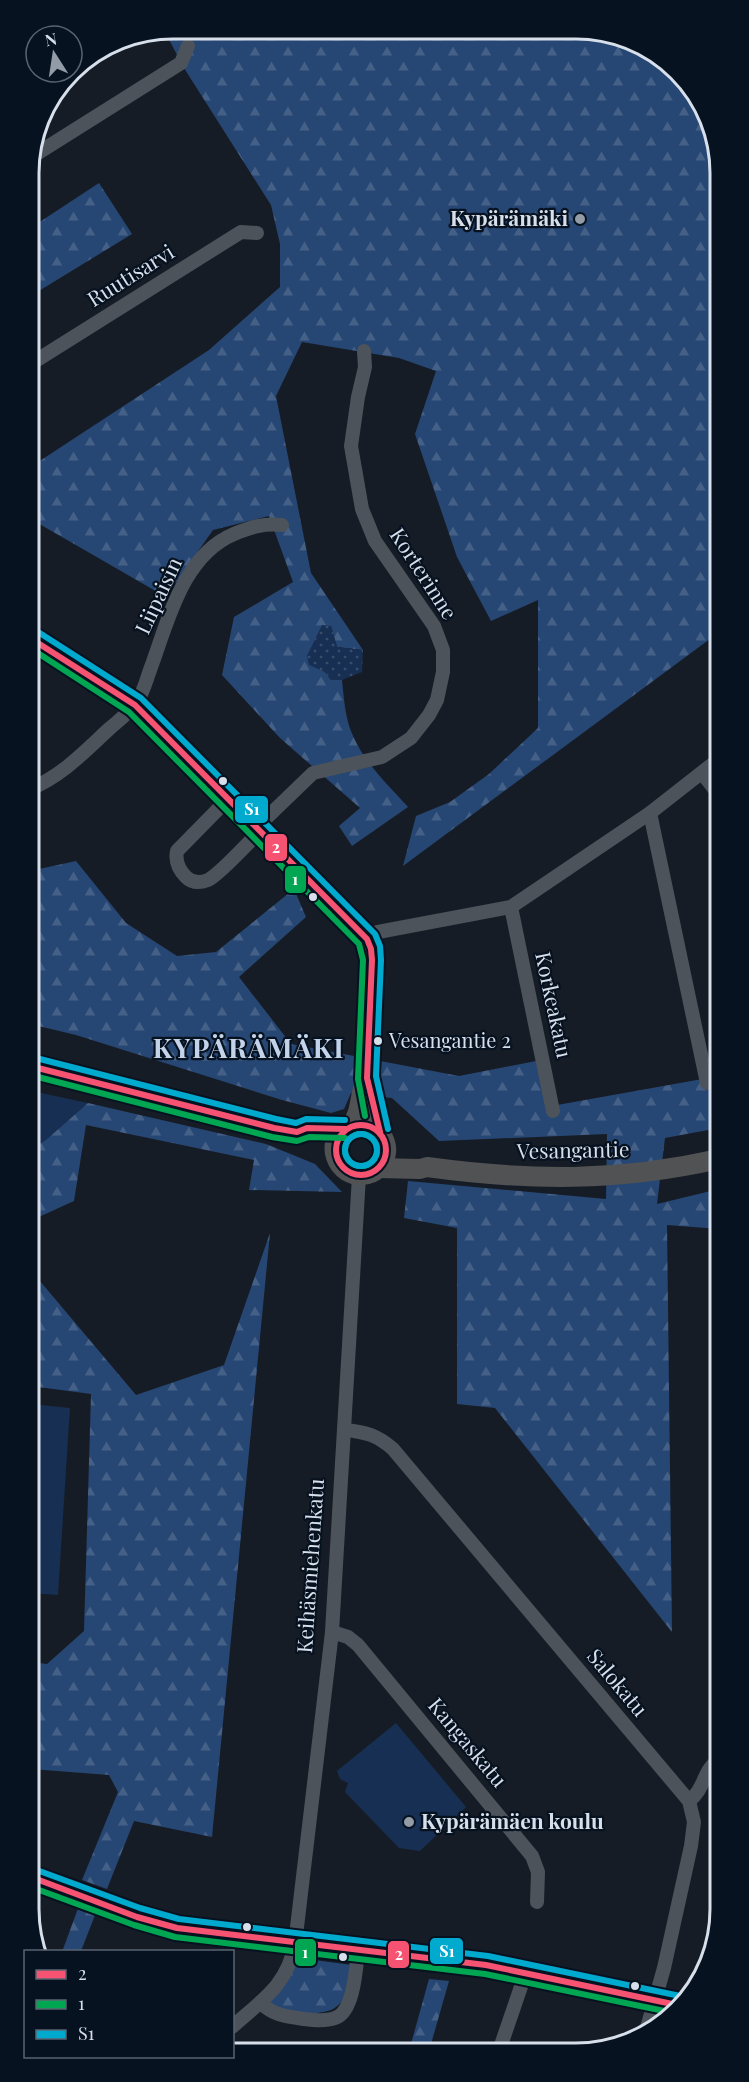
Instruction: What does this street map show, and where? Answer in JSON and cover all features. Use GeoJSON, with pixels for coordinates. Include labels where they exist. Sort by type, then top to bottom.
{"type":"FeatureCollection","features":[{"type":"Feature","properties":{"kind":"street"},"geometry":{"type":"LineString","coordinates":[[41,151],[182,63],[188,46]]}},
{"type":"Feature","properties":{"kind":"street","name":"Ruutisarvi"},"geometry":{"type":"LineString","coordinates":[[39,359],[241,232],[257,233]]}},
{"type":"Feature","properties":{"kind":"street","name":"Korterinne"},"geometry":{"type":"LineString","coordinates":[[229,798],[177,851],[177,864],[191,881],[199,882],[212,878],[313,773],[382,757],[411,738],[422,726],[437,700],[443,672],[443,650],[434,626],[375,542],[362,509],[351,446],[365,367],[364,351]]}},
{"type":"Feature","properties":{"kind":"street","name":"Liipaisin"},"geometry":{"type":"LineString","coordinates":[[135,705],[184,581],[200,558],[209,548],[248,528],[266,523],[282,525]]}},
{"type":"Feature","properties":{"kind":"street"},"geometry":{"type":"LineString","coordinates":[[39,644],[135,705],[367,939],[372,960],[367,1078],[375,1120],[383,1140],[384,1162],[359,1183],[352,1174],[340,1166],[335,1152],[328,1145],[304,1138],[297,1132],[257,1124],[39,1068]]}},
{"type":"Feature","properties":{"kind":"street"},"geometry":{"type":"LineString","coordinates":[[39,785],[65,770],[135,705]]}},
{"type":"Feature","properties":{"kind":"street"},"geometry":{"type":"LineString","coordinates":[[367,939],[378,932],[511,907],[650,813],[710,766]]}},
{"type":"Feature","properties":{"kind":"street"},"geometry":{"type":"LineString","coordinates":[[702,773],[710,783]]}},
{"type":"Feature","properties":{"kind":"street"},"geometry":{"type":"LineString","coordinates":[[650,813],[707,1083]]}},
{"type":"Feature","properties":{"kind":"street","name":"Korkeakatu"},"geometry":{"type":"LineString","coordinates":[[511,907],[553,1111]]}},
{"type":"Feature","properties":{"kind":"street"},"geometry":{"type":"LineString","coordinates":[[335,1152],[338,1137],[358,1115],[363,1085],[367,1078]]}},
{"type":"Feature","properties":{"kind":"street"},"geometry":{"type":"LineString","coordinates":[[297,1132],[307,1128],[348,1128],[363,1124],[369,1125],[383,1140]]}},
{"type":"Feature","properties":{"kind":"street","name":"Vesangantie"},"geometry":{"type":"LineString","coordinates":[[383,1140],[427,1167]]}},
{"type":"Feature","properties":{"kind":"street","name":"Vesangantie"},"geometry":{"type":"LineString","coordinates":[[379,1168],[420,1169],[427,1167],[488,1175],[544,1178],[638,1174],[710,1162]]}},
{"type":"Feature","properties":{"kind":"street","name":"Keihäsmiehenkatu"},"geometry":{"type":"LineString","coordinates":[[234,2025],[270,1995],[288,1967],[295,1944],[332,1632],[359,1183]]}},
{"type":"Feature","properties":{"kind":"street","name":"Salokatu"},"geometry":{"type":"LineString","coordinates":[[345,1430],[381,1438],[393,1449],[689,1802]]}},
{"type":"Feature","properties":{"kind":"street","name":"Kangaskatu"},"geometry":{"type":"LineString","coordinates":[[332,1632],[348,1637],[358,1645],[532,1856],[538,1872],[537,1902]]}},
{"type":"Feature","properties":{"kind":"street"},"geometry":{"type":"LineString","coordinates":[[649,2020],[691,1846],[694,1822],[689,1802],[699,1794],[710,1770]]}},
{"type":"Feature","properties":{"kind":"street"},"geometry":{"type":"LineString","coordinates":[[39,1880],[155,1923],[295,1944],[526,1971],[672,2003]]}},
{"type":"Feature","properties":{"kind":"street"},"geometry":{"type":"LineString","coordinates":[[261,2003],[269,2012],[280,2015],[307,2019],[336,2018],[344,2013],[351,1999],[358,1951]]}},
{"type":"Feature","properties":{"kind":"street"},"geometry":{"type":"LineString","coordinates":[[502,2043],[526,1971]]}},
{"type":"Feature","properties":{"kind":"shaded area"},"geometry":{"type":"Polygon","coordinates":[[[322,625],[331,626],[337,647],[363,650],[362,672],[342,680],[331,680],[325,672],[309,665],[307,656],[322,625]]]}},
{"type":"Feature","properties":{"kind":"shaded area"},"geometry":{"type":"Polygon","coordinates":[[[39,1092],[88,1103],[39,1145],[39,1092]]]}},
{"type":"Feature","properties":{"kind":"shaded area"},"geometry":{"type":"Polygon","coordinates":[[[39,1405],[70,1408],[58,1595],[39,1594],[39,1405]]]}},
{"type":"Feature","properties":{"kind":"shaded area"},"geometry":{"type":"Polygon","coordinates":[[[396,1723],[466,1807],[420,1851],[399,1848],[345,1792],[348,1783],[340,1779],[337,1771],[396,1723]]]}},
{"type":"Feature","properties":{"kind":"green space"},"geometry":{"type":"Polygon","coordinates":[[[169,39],[585,39],[627,49],[657,67],[671,78],[682,92],[692,106],[703,130],[710,173],[710,639],[403,866],[416,816],[450,802],[489,774],[538,728],[538,600],[491,621],[457,557],[415,434],[436,371],[399,358],[302,342],[276,396],[311,573],[363,650],[337,647],[331,626],[318,636],[307,656],[331,680],[342,680],[348,723],[358,746],[408,807],[352,846],[339,826],[360,808],[280,738],[222,675],[234,617],[293,582],[269,516],[213,530],[166,597],[39,524],[39,461],[209,350],[280,287],[280,244],[271,205],[184,68],[169,39]]]}},
{"type":"Feature","properties":{"kind":"green space"},"geometry":{"type":"Polygon","coordinates":[[[99,183],[132,234],[39,291],[39,222],[99,183]]]}},
{"type":"Feature","properties":{"kind":"green space"},"geometry":{"type":"Polygon","coordinates":[[[76,861],[126,923],[177,956],[216,952],[294,889],[306,917],[239,977],[291,1044],[459,1076],[536,1061],[546,1107],[710,1078],[710,1130],[665,1138],[657,1204],[710,1191],[710,1228],[667,1225],[672,1632],[495,1408],[457,1404],[457,1228],[404,1218],[408,1181],[606,1199],[607,1134],[439,1141],[392,1098],[351,1093],[344,1109],[331,1113],[282,1100],[76,1035],[39,1026],[39,869],[76,861]]]}},
{"type":"Feature","properties":{"kind":"green space"},"geometry":{"type":"Polygon","coordinates":[[[88,1103],[266,1144],[315,1164],[342,1192],[249,1190],[254,1160],[86,1125],[74,1201],[39,1217],[39,1144],[88,1103]]]}},
{"type":"Feature","properties":{"kind":"green space"},"geometry":{"type":"Polygon","coordinates":[[[270,1233],[212,1837],[134,1821],[107,1889],[82,1880],[118,1792],[109,1775],[39,1770],[39,1663],[47,1664],[84,1631],[91,1394],[39,1387],[39,1280],[136,1395],[224,1365],[270,1233]]]}},
{"type":"Feature","properties":{"kind":"green space"},"geometry":{"type":"Polygon","coordinates":[[[80,1903],[97,1910],[81,1950],[63,1950],[80,1903]]]}},
{"type":"Feature","properties":{"kind":"green space"},"geometry":{"type":"Polygon","coordinates":[[[299,1958],[352,1965],[348,1990],[339,2005],[310,2016],[273,2009],[270,2001],[299,1958]]]}},
{"type":"Feature","properties":{"kind":"green space"},"geometry":{"type":"Polygon","coordinates":[[[429,1979],[449,1981],[431,2043],[411,2043],[429,1979]]]}},
{"type":"Feature","properties":{"kind":"transit line","name":"S1"},"geometry":{"type":"LineString","coordinates":[[39,633],[141,698],[375,934],[380,946],[381,960],[376,1076],[388,1129]]}},
{"type":"Feature","properties":{"kind":"transit line","name":"2"},"geometry":{"type":"LineString","coordinates":[[39,644],[135,705],[367,939],[372,960],[367,1078],[380,1132]]}},
{"type":"Feature","properties":{"kind":"transit line","name":"1"},"geometry":{"type":"LineString","coordinates":[[39,654],[129,712],[359,944],[363,960],[358,1079],[365,1116]]}},
{"type":"Feature","properties":{"kind":"transit line","name":"S1"},"geometry":{"type":"LineString","coordinates":[[39,1059],[276,1119],[296,1123],[306,1119],[345,1120]]}},
{"type":"Feature","properties":{"kind":"transit line","name":"2"},"geometry":{"type":"LineString","coordinates":[[39,1068],[274,1128],[297,1132],[307,1128],[345,1129]]}},
{"type":"Feature","properties":{"kind":"transit line","name":"1"},"geometry":{"type":"LineString","coordinates":[[39,1077],[272,1137],[297,1141],[309,1137],[345,1138]]}},
{"type":"Feature","properties":{"kind":"transit line","name":"2"},"geometry":{"type":"LineString","coordinates":[[356,1125],[366,1125],[379,1132],[386,1145],[386,1150],[386,1155],[379,1168],[366,1175],[356,1175],[347,1171],[340,1164],[336,1155],[336,1145],[340,1136],[347,1129],[356,1125]]}},
{"type":"Feature","properties":{"kind":"transit line","name":"1"},"geometry":{"type":"LineString","coordinates":[[361,1134],[373,1138],[377,1150],[373,1162],[361,1166],[349,1162],[345,1150],[349,1138],[361,1134]]}},
{"type":"Feature","properties":{"kind":"transit line","name":"S1"},"geometry":{"type":"LineString","coordinates":[[361,1134],[372,1139],[377,1150],[372,1161],[361,1166],[350,1161],[345,1150],[350,1139],[361,1134]]}},
{"type":"Feature","properties":{"kind":"transit line","name":"S1"},"geometry":{"type":"LineString","coordinates":[[39,1871],[140,1908],[179,1919],[488,1956],[678,1996]]}},
{"type":"Feature","properties":{"kind":"transit line","name":"2"},"geometry":{"type":"LineString","coordinates":[[39,1880],[137,1917],[177,1928],[486,1965],[671,2004]]}},
{"type":"Feature","properties":{"kind":"transit line","name":"1"},"geometry":{"type":"LineString","coordinates":[[39,1890],[134,1925],[175,1937],[485,1974],[663,2011]]}},
{"type":"Feature","properties":{"kind":"place","name":"Kypärämäki"},"geometry":{"type":"Point","coordinates":[580,219]}},
{"type":"Feature","properties":{"kind":"place","name":"Vesangantie 2"},"geometry":{"type":"Point","coordinates":[378,1041]}},
{"type":"Feature","properties":{"kind":"place","name":"Kypärämäen koulu"},"geometry":{"type":"Point","coordinates":[409,1822]}},
{"type":"Feature","properties":{"kind":"district","name":"KYPÄRÄMÄKI"},"geometry":{"type":"Point","coordinates":[249,1049]}}]}
